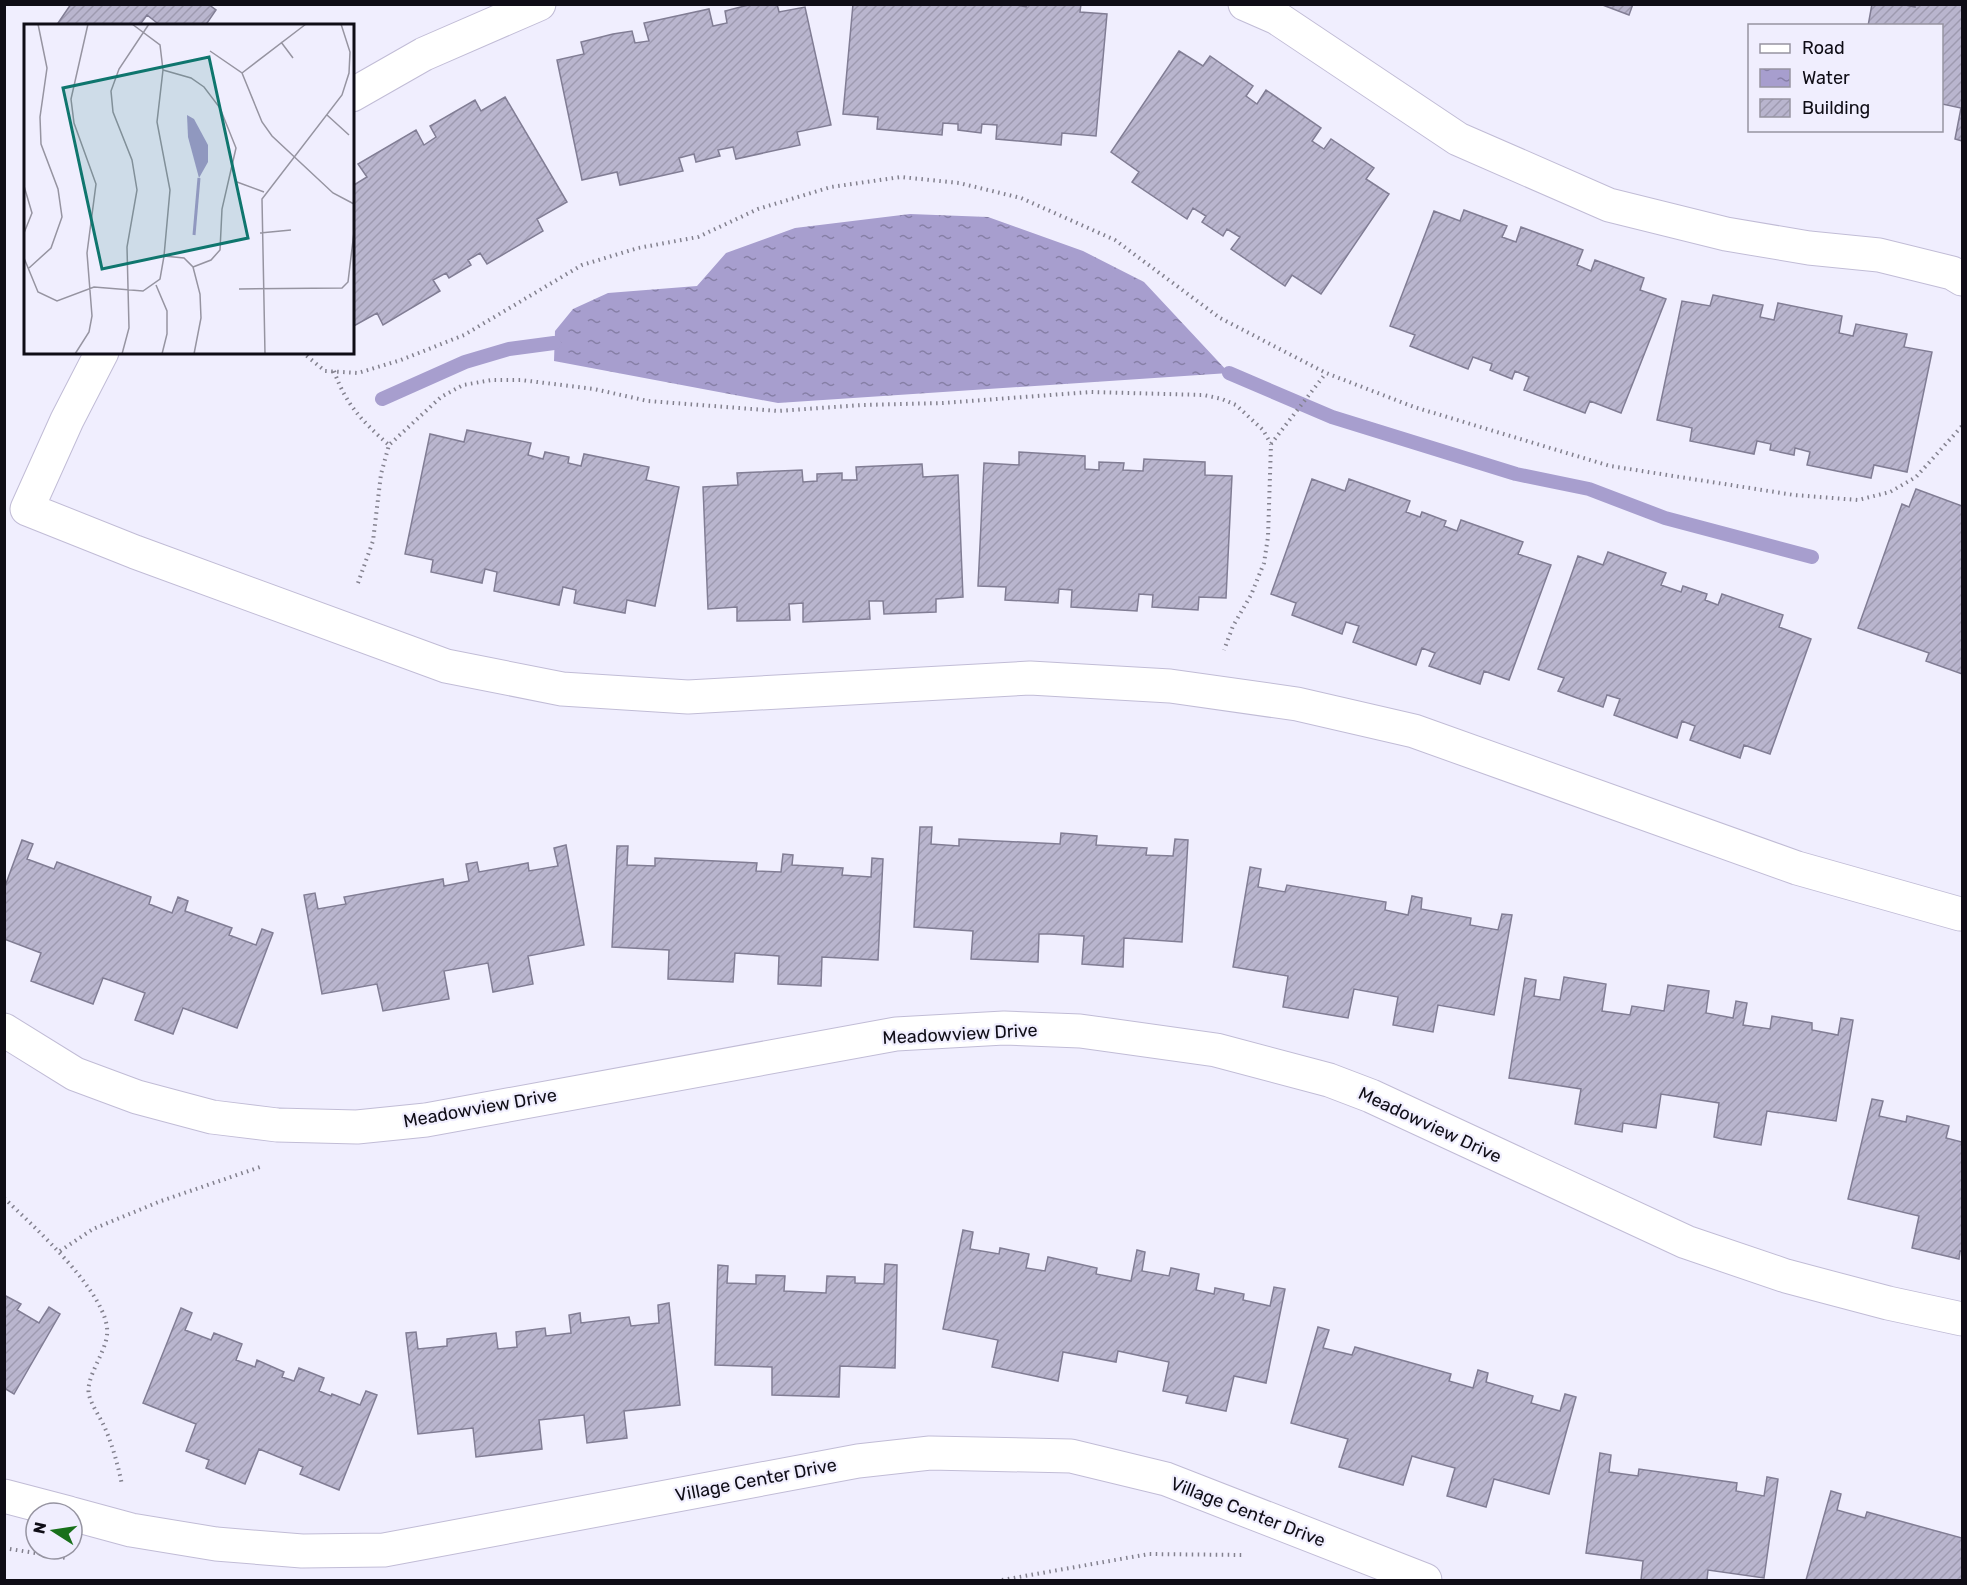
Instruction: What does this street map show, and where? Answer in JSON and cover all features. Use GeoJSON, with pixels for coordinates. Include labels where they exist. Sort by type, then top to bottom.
{"type":"FeatureCollection","features":[{"type":"Feature","properties":{"kind":"street"},"geometry":{"type":"LineString","coordinates":[[354,94],[424,54],[539,4]]}},
{"type":"Feature","properties":{"kind":"street"},"geometry":{"type":"LineString","coordinates":[[1245,4],[1277,18],[1458,140],[1609,205],[1726,234],[1809,248],[1879,255],[1952,273],[1962,279]]}},
{"type":"Feature","properties":{"kind":"street"},"geometry":{"type":"LineString","coordinates":[[101,354],[67,420],[16,505],[135,552],[446,666],[562,689],[688,697],[1030,678],[1170,686],[1297,704],[1414,731],[1797,868],[1962,911]]}},
{"type":"Feature","properties":{"kind":"street","name":"Meadowview Drive"},"geometry":{"type":"LineString","coordinates":[[4,1030],[75,1074],[137,1097],[212,1117],[278,1125],[357,1127],[426,1119],[896,1034],[1004,1028],[1080,1031],[1159,1041],[1216,1050],[1329,1080],[1371,1096],[1686,1242],[1786,1276],[1888,1303],[1962,1319]]}},
{"type":"Feature","properties":{"kind":"street","name":"Village Center Drive"},"geometry":{"type":"LineString","coordinates":[[84,1517],[131,1530],[216,1544],[302,1551],[384,1550],[858,1461],[930,1453],[1071,1456],[1166,1479],[1425,1581]]}},
{"type":"Feature","properties":{"kind":"street","name":"Village Center Drive"},"geometry":{"type":"LineString","coordinates":[[4,1496],[24,1501]]}},
{"type":"Feature","properties":{"kind":"path"},"geometry":{"type":"LineString","coordinates":[[304,354],[325,371],[358,373],[369,370],[464,335],[582,265],[638,248],[698,237],[758,209],[831,187],[901,177],[959,183],[1021,198],[1115,240],[1220,318],[1326,373],[1414,407],[1610,466],[1794,495],[1858,500],[1890,492],[1916,477],[1962,426]]}},
{"type":"Feature","properties":{"kind":"path"},"geometry":{"type":"LineString","coordinates":[[334,371],[341,390],[352,409],[389,445]]}},
{"type":"Feature","properties":{"kind":"path"},"geometry":{"type":"LineString","coordinates":[[1270,444],[1326,373]]}},
{"type":"Feature","properties":{"kind":"path"},"geometry":{"type":"LineString","coordinates":[[358,583],[373,541],[381,474],[389,445],[441,397],[463,385],[492,380],[521,380],[594,389],[648,401],[778,411],[1091,392],[1204,395],[1236,405],[1263,430],[1270,444],[1268,537],[1264,563],[1251,595],[1233,626],[1224,650]]}},
{"type":"Feature","properties":{"kind":"path"},"geometry":{"type":"LineString","coordinates":[[60,1251],[93,1229],[161,1201],[260,1167]]}},
{"type":"Feature","properties":{"kind":"path"},"geometry":{"type":"LineString","coordinates":[[4,1198],[60,1251],[100,1306],[108,1331],[105,1350],[92,1373],[88,1393],[117,1459],[131,1530]]}},
{"type":"Feature","properties":{"kind":"path"},"geometry":{"type":"LineString","coordinates":[[1002,1581],[1149,1554],[1251,1556]]}},
{"type":"Feature","properties":{"kind":"water"},"geometry":{"type":"Polygon","coordinates":[[[910,214],[988,217],[1083,251],[1144,282],[1229,373],[778,403],[554,361],[555,331],[573,309],[608,293],[697,286],[726,253],[795,228],[910,214]]]}},
{"type":"Feature","properties":{"kind":"building"},"geometry":{"type":"Polygon","coordinates":[[[71,4],[208,4],[216,10],[206,24],[158,24],[147,15],[140,24],[57,24],[71,4]]]}},
{"type":"Feature","properties":{"kind":"building"},"geometry":{"type":"Polygon","coordinates":[[[752,4],[777,4],[779,12],[805,7],[831,125],[797,132],[800,145],[736,159],[733,147],[718,150],[720,156],[696,162],[694,154],[679,158],[683,171],[620,185],[617,172],[582,180],[557,60],[584,54],[581,42],[613,34],[632,31],[635,43],[649,41],[644,23],[709,9],[713,26],[727,23],[725,11],[752,4]]]}},
{"type":"Feature","properties":{"kind":"building"},"geometry":{"type":"Polygon","coordinates":[[[853,4],[1012,4],[1026,7],[1027,4],[1081,4],[1080,12],[1107,14],[1096,136],[1062,133],[1061,145],[996,139],[997,125],[982,124],[981,133],[958,130],[958,124],[943,123],[942,135],[877,129],[878,117],[843,114],[853,4]]]}},
{"type":"Feature","properties":{"kind":"building"},"geometry":{"type":"Polygon","coordinates":[[[1600,4],[1633,4],[1629,15],[1600,4]]]}},
{"type":"Feature","properties":{"kind":"building"},"geometry":{"type":"Polygon","coordinates":[[[1872,4],[1901,4],[1915,7],[1915,4],[1962,4],[1962,141],[1955,139],[1961,108],[1943,104],[1943,24],[1868,24],[1872,4]]]}},
{"type":"Feature","properties":{"kind":"building"},"geometry":{"type":"Polygon","coordinates":[[[1179,51],[1203,66],[1210,56],[1253,86],[1246,96],[1257,104],[1266,90],[1321,128],[1312,141],[1324,149],[1331,139],[1374,168],[1366,179],[1389,194],[1321,294],[1292,275],[1285,286],[1231,249],[1240,237],[1227,229],[1223,236],[1202,222],[1206,216],[1193,208],[1187,219],[1132,182],[1139,172],[1111,152],[1179,51]]]}},
{"type":"Feature","properties":{"kind":"building"},"geometry":{"type":"Polygon","coordinates":[[[505,97],[567,202],[537,219],[543,231],[487,264],[480,253],[468,260],[471,265],[449,278],[446,273],[433,280],[440,291],[383,325],[377,313],[354,326],[354,185],[367,177],[358,164],[416,130],[424,145],[436,137],[430,126],[475,100],[481,111],[505,97]]]}},
{"type":"Feature","properties":{"kind":"building"},"geometry":{"type":"Polygon","coordinates":[[[1464,210],[1507,226],[1502,237],[1516,242],[1521,227],[1583,250],[1577,265],[1591,271],[1595,260],[1644,278],[1640,290],[1666,299],[1621,413],[1590,401],[1585,413],[1524,390],[1529,377],[1515,371],[1512,379],[1490,370],[1492,364],[1473,357],[1468,369],[1410,346],[1415,335],[1390,326],[1434,211],[1460,221],[1464,210]]]}},
{"type":"Feature","properties":{"kind":"building"},"geometry":{"type":"Polygon","coordinates":[[[1713,295],[1763,305],[1760,317],[1774,320],[1778,303],[1842,316],[1839,333],[1853,336],[1856,324],[1907,334],[1904,347],[1932,352],[1907,472],[1874,465],[1871,478],[1807,465],[1810,452],[1795,448],[1794,455],[1770,450],[1771,444],[1757,441],[1754,454],[1690,441],[1692,428],[1657,420],[1682,301],[1710,306],[1713,295]]]}},
{"type":"Feature","properties":{"kind":"building"},"geometry":{"type":"Polygon","coordinates":[[[467,430],[531,443],[528,455],[543,459],[545,452],[569,457],[568,463],[581,466],[584,454],[649,467],[646,480],[679,487],[655,606],[627,600],[625,613],[578,604],[574,603],[576,590],[563,587],[559,605],[494,591],[497,572],[485,569],[482,583],[431,572],[433,560],[405,554],[430,434],[464,442],[467,430]]]}},
{"type":"Feature","properties":{"kind":"building"},"geometry":{"type":"Polygon","coordinates":[[[1019,452],[1085,456],[1085,469],[1099,470],[1099,462],[1124,463],[1123,470],[1143,471],[1144,459],[1205,462],[1205,475],[1232,476],[1226,598],[1199,597],[1198,610],[1152,607],[1153,595],[1139,594],[1137,611],[1071,607],[1072,590],[1059,589],[1058,603],[1005,600],[1006,587],[978,586],[984,463],[1019,465],[1019,452]]]}},
{"type":"Feature","properties":{"kind":"building"},"geometry":{"type":"Polygon","coordinates":[[[922,464],[923,477],[958,475],[963,597],[936,599],[936,612],[884,614],[883,601],[869,601],[870,619],[803,622],[803,603],[789,604],[790,620],[737,621],[737,607],[708,609],[703,487],[738,485],[737,473],[802,470],[803,482],[817,481],[817,474],[842,473],[842,480],[857,480],[856,467],[922,464]]]}},
{"type":"Feature","properties":{"kind":"building"},"geometry":{"type":"Polygon","coordinates":[[[1312,479],[1345,491],[1349,479],[1410,501],[1406,512],[1420,517],[1422,512],[1446,521],[1444,526],[1457,531],[1461,520],[1523,542],[1518,554],[1551,565],[1509,680],[1484,671],[1480,684],[1429,666],[1435,653],[1422,648],[1416,665],[1353,642],[1359,626],[1346,622],[1342,634],[1292,615],[1296,603],[1271,594],[1312,479]]]}},
{"type":"Feature","properties":{"kind":"building"},"geometry":{"type":"Polygon","coordinates":[[[1916,489],[1962,506],[1962,674],[1926,661],[1929,653],[1858,628],[1902,504],[1909,507],[1916,489]]]}},
{"type":"Feature","properties":{"kind":"building"},"geometry":{"type":"Polygon","coordinates":[[[1608,552],[1666,573],[1661,585],[1681,592],[1683,586],[1707,594],[1705,600],[1718,605],[1722,594],[1783,615],[1779,627],[1811,639],[1770,754],[1744,745],[1740,758],[1690,740],[1695,726],[1682,721],[1677,738],[1614,715],[1620,699],[1607,695],[1603,707],[1577,698],[1558,691],[1564,678],[1538,669],[1578,556],[1603,565],[1608,552]]]}},
{"type":"Feature","properties":{"kind":"building"},"geometry":{"type":"Polygon","coordinates":[[[920,827],[932,827],[931,844],[959,846],[959,839],[1060,844],[1061,833],[1097,836],[1096,845],[1147,848],[1146,855],[1173,856],[1175,839],[1188,840],[1182,942],[1124,938],[1123,967],[1082,964],[1084,936],[1050,934],[1039,934],[1038,962],[971,959],[973,931],[914,927],[920,827]]]}},
{"type":"Feature","properties":{"kind":"building"},"geometry":{"type":"Polygon","coordinates":[[[22,840],[33,844],[27,859],[54,869],[57,862],[151,897],[149,904],[172,913],[178,897],[188,901],[185,911],[232,928],[229,935],[256,945],[262,929],[273,933],[237,1028],[183,1008],[173,1034],[135,1020],[145,993],[103,978],[93,1004],[31,981],[41,953],[4,939],[4,889],[22,840]]]}},
{"type":"Feature","properties":{"kind":"building"},"geometry":{"type":"Polygon","coordinates":[[[566,845],[584,945],[528,956],[533,984],[493,992],[488,963],[444,971],[449,999],[383,1011],[377,984],[322,994],[304,895],[315,893],[318,909],[346,904],[344,897],[443,879],[444,886],[469,881],[466,864],[477,862],[479,872],[528,863],[529,871],[558,866],[554,848],[566,845]]]}},
{"type":"Feature","properties":{"kind":"building"},"geometry":{"type":"Polygon","coordinates":[[[617,846],[628,846],[627,865],[655,866],[655,858],[757,863],[756,871],[781,872],[783,854],[793,855],[792,865],[843,868],[842,875],[871,877],[872,858],[883,859],[878,960],[822,957],[821,986],[778,984],[779,956],[735,953],[733,982],[668,979],[669,950],[612,947],[617,846]]]}},
{"type":"Feature","properties":{"kind":"building"},"geometry":{"type":"Polygon","coordinates":[[[1250,867],[1261,869],[1258,887],[1285,892],[1287,885],[1386,902],[1385,910],[1408,915],[1412,896],[1422,898],[1421,909],[1471,918],[1470,925],[1498,930],[1502,914],[1512,915],[1494,1015],[1438,1005],[1433,1032],[1393,1025],[1398,997],[1354,989],[1348,1018],[1283,1007],[1288,976],[1233,967],[1250,867]]]}},
{"type":"Feature","properties":{"kind":"building"},"geometry":{"type":"Polygon","coordinates":[[[1564,977],[1606,984],[1602,1011],[1630,1015],[1632,1006],[1664,1011],[1668,985],[1709,991],[1706,1013],[1733,1018],[1736,1001],[1747,1003],[1743,1025],[1770,1029],[1772,1016],[1812,1023],[1812,1030],[1838,1035],[1841,1018],[1853,1020],[1836,1121],[1767,1111],[1761,1145],[1722,1139],[1714,1137],[1719,1103],[1661,1094],[1656,1128],[1623,1123],[1622,1132],[1575,1124],[1581,1089],[1509,1078],[1525,978],[1536,980],[1534,996],[1560,1000],[1564,977]]]}},
{"type":"Feature","properties":{"kind":"building"},"geometry":{"type":"Polygon","coordinates":[[[1872,1099],[1883,1101],[1879,1116],[1906,1122],[1907,1116],[1949,1126],[1946,1138],[1962,1142],[1962,1251],[1960,1251],[1959,1259],[1912,1248],[1919,1216],[1848,1199],[1872,1099]]]}},
{"type":"Feature","properties":{"kind":"building"},"geometry":{"type":"Polygon","coordinates":[[[963,1230],[973,1232],[970,1249],[999,1254],[1000,1248],[1029,1254],[1026,1268],[1045,1271],[1048,1257],[1097,1268],[1096,1274],[1131,1281],[1137,1250],[1145,1252],[1142,1271],[1169,1276],[1171,1268],[1199,1274],[1196,1290],[1214,1294],[1215,1288],[1244,1294],[1243,1300],[1270,1306],[1274,1287],[1285,1289],[1266,1383],[1234,1376],[1226,1411],[1186,1403],[1188,1396],[1163,1391],[1169,1362],[1118,1351],[1116,1362],[1063,1352],[1058,1381],[992,1367],[998,1340],[943,1329],[963,1230]]]}},
{"type":"Feature","properties":{"kind":"building"},"geometry":{"type":"Polygon","coordinates":[[[885,1264],[897,1265],[895,1368],[840,1366],[839,1397],[772,1395],[772,1367],[715,1365],[718,1265],[728,1266],[727,1283],[756,1284],[756,1275],[785,1276],[784,1291],[826,1293],[827,1276],[855,1277],[855,1283],[884,1284],[885,1264]]]}},
{"type":"Feature","properties":{"kind":"building"},"geometry":{"type":"Polygon","coordinates":[[[4,1295],[21,1304],[17,1310],[39,1323],[49,1307],[60,1314],[14,1394],[4,1388],[4,1295]]]}},
{"type":"Feature","properties":{"kind":"building"},"geometry":{"type":"Polygon","coordinates":[[[669,1303],[680,1405],[624,1411],[627,1438],[587,1443],[584,1415],[539,1420],[542,1449],[476,1457],[473,1428],[418,1434],[406,1333],[416,1332],[418,1349],[447,1346],[447,1339],[496,1333],[498,1349],[517,1347],[516,1332],[545,1328],[546,1336],[571,1333],[569,1315],[580,1313],[581,1323],[629,1317],[631,1326],[659,1323],[658,1305],[669,1303]]]}},
{"type":"Feature","properties":{"kind":"building"},"geometry":{"type":"Polygon","coordinates":[[[181,1308],[192,1313],[185,1330],[211,1340],[214,1333],[242,1344],[236,1360],[255,1367],[257,1360],[284,1372],[282,1377],[294,1381],[299,1368],[324,1378],[319,1391],[360,1405],[366,1391],[377,1395],[339,1490],[300,1474],[303,1467],[259,1449],[245,1484],[206,1468],[209,1460],[186,1451],[196,1424],[143,1403],[181,1308]]]}},
{"type":"Feature","properties":{"kind":"building"},"geometry":{"type":"Polygon","coordinates":[[[1318,1327],[1329,1330],[1323,1348],[1352,1355],[1355,1347],[1451,1374],[1449,1381],[1473,1388],[1478,1370],[1488,1373],[1486,1382],[1533,1396],[1531,1403],[1560,1411],[1565,1394],[1576,1397],[1549,1494],[1494,1479],[1486,1507],[1447,1496],[1455,1468],[1412,1456],[1403,1485],[1339,1467],[1348,1439],[1291,1423],[1318,1327]]]}},
{"type":"Feature","properties":{"kind":"building"},"geometry":{"type":"Polygon","coordinates":[[[1600,1453],[1611,1455],[1609,1472],[1638,1476],[1639,1469],[1737,1483],[1736,1491],[1764,1496],[1767,1477],[1778,1479],[1764,1578],[1708,1570],[1707,1580],[1641,1580],[1643,1561],[1586,1553],[1600,1453]]]}},
{"type":"Feature","properties":{"kind":"building"},"geometry":{"type":"Polygon","coordinates":[[[1831,1491],[1841,1494],[1837,1510],[1865,1518],[1867,1512],[1962,1538],[1962,1580],[1806,1580],[1831,1491]]]}},
{"type":"Feature","properties":{"kind":"waterway"},"geometry":{"type":"LineString","coordinates":[[382,399],[465,362],[509,349],[554,343]]}},
{"type":"Feature","properties":{"kind":"waterway"},"geometry":{"type":"LineString","coordinates":[[1229,373],[1332,417],[1516,474],[1589,489],[1665,518],[1812,557]]}}]}
